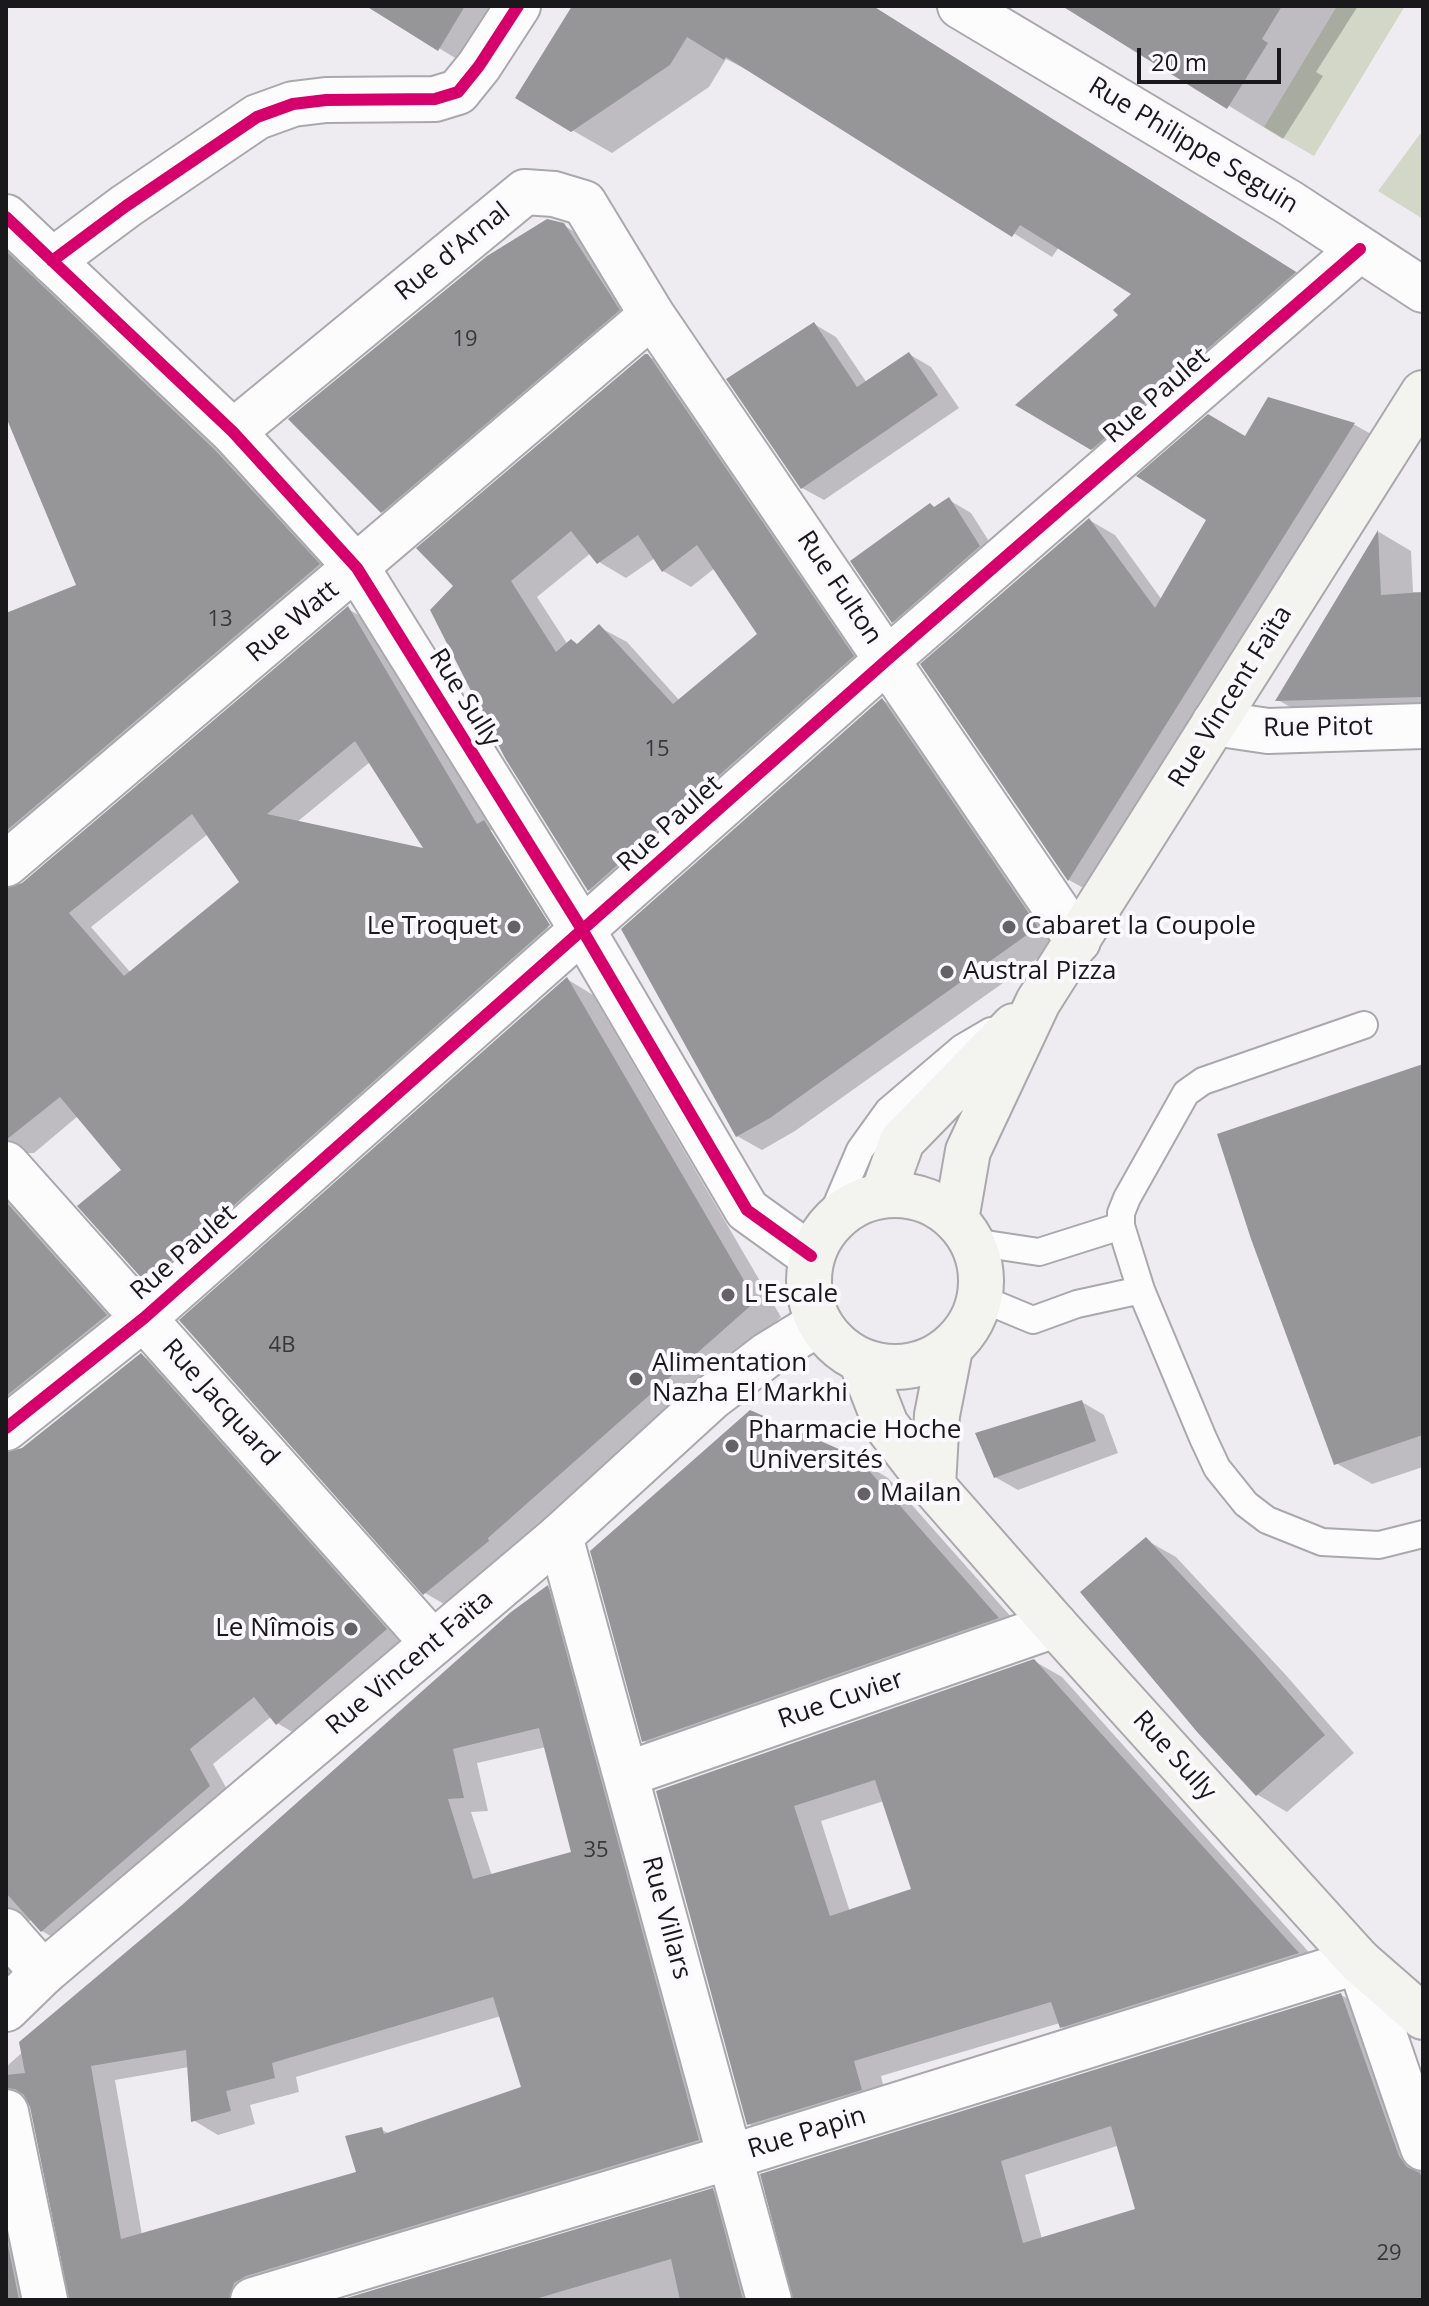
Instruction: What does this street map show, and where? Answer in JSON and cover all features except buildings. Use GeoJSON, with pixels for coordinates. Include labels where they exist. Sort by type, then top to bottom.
{"type":"FeatureCollection","features":[{"type":"Feature","properties":{"kind":"main road","name":"Rue Vincent Faïta"},"geometry":{"type":"LineString","coordinates":[[965,1231],[968,1151],[1038,1002],[1423,393]]}},
{"type":"Feature","properties":{"kind":"main road","name":"Rue Vincent Faïta"},"geometry":{"type":"LineString","coordinates":[[883,1194],[902,1141],[1038,1002]]}},
{"type":"Feature","properties":{"kind":"main road"},"geometry":{"type":"LineString","coordinates":[[883,1194],[910,1195],[935,1204],[965,1231],[981,1269],[980,1298],[974,1317],[950,1349],[922,1363],[891,1368],[861,1361],[845,1352],[819,1323],[810,1302],[808,1279],[820,1241],[844,1210],[883,1194]]}},
{"type":"Feature","properties":{"kind":"main road"},"geometry":{"type":"LineString","coordinates":[[933,1486],[937,1415],[950,1349]]}},
{"type":"Feature","properties":{"kind":"main road","name":"Rue Sully"},"geometry":{"type":"LineString","coordinates":[[861,1361],[886,1425],[933,1486],[1359,1961],[1423,2017]]}},
{"type":"Feature","properties":{"kind":"street"},"geometry":{"type":"LineString","coordinates":[[52,261],[126,206],[257,117],[293,104],[315,101],[435,99],[458,92],[518,6]]}},
{"type":"Feature","properties":{"kind":"street","name":"Rue Philippe Seguin"},"geometry":{"type":"LineString","coordinates":[[960,6],[1290,203],[1423,290]]}},
{"type":"Feature","properties":{"kind":"street","name":"Rue d'Arnal"},"geometry":{"type":"LineString","coordinates":[[233,432],[525,192],[554,194],[584,203],[652,315]]}},
{"type":"Feature","properties":{"kind":"street","name":"Rue Sully"},"geometry":{"type":"LineString","coordinates":[[6,217],[233,432],[357,568],[583,931],[747,1210],[820,1241]]}},
{"type":"Feature","properties":{"kind":"street","name":"Rue Paulet"},"geometry":{"type":"LineString","coordinates":[[6,1428],[144,1318],[888,659],[1360,249]]}},
{"type":"Feature","properties":{"kind":"street","name":"Rue Fulton"},"geometry":{"type":"LineString","coordinates":[[652,315],[1078,941]]}},
{"type":"Feature","properties":{"kind":"street","name":"Rue Watt"},"geometry":{"type":"LineString","coordinates":[[6,864],[652,315]]}},
{"type":"Feature","properties":{"kind":"street","name":"Rue Pitot"},"geometry":{"type":"LineString","coordinates":[[1214,723],[1268,731],[1423,726]]}},
{"type":"Feature","properties":{"kind":"street","name":"Rue Jacquard"},"geometry":{"type":"LineString","coordinates":[[6,1164],[433,1643]]}},
{"type":"Feature","properties":{"kind":"street","name":"Rue Vincent Faïta"},"geometry":{"type":"LineString","coordinates":[[6,2009],[43,1973],[560,1536],[711,1398],[767,1355],[819,1323]]}},
{"type":"Feature","properties":{"kind":"street","name":"Rue Villars"},"geometry":{"type":"LineString","coordinates":[[560,1536],[769,2300]]}},
{"type":"Feature","properties":{"kind":"street","name":"Rue Cuvier"},"geometry":{"type":"LineString","coordinates":[[627,1774],[1055,1625]]}},
{"type":"Feature","properties":{"kind":"street"},"geometry":{"type":"LineString","coordinates":[[6,1931],[43,1973]]}},
{"type":"Feature","properties":{"kind":"street"},"geometry":{"type":"LineString","coordinates":[[1359,1961],[1423,2148]]}},
{"type":"Feature","properties":{"kind":"street","name":"Rue Papin"},"geometry":{"type":"LineString","coordinates":[[253,2300],[730,2157],[1359,1961]]}},
{"type":"Feature","properties":{"kind":"street"},"geometry":{"type":"LineString","coordinates":[[6,2112],[45,2300]]}},
{"type":"Feature","properties":{"kind":"lane"},"geometry":{"type":"LineString","coordinates":[[820,1241],[860,1150],[888,1111],[962,1048],[1038,1002]]}},
{"type":"Feature","properties":{"kind":"lane"},"geometry":{"type":"LineString","coordinates":[[1364,1025],[1203,1081],[1186,1093],[1127,1198],[1121,1213],[1121,1226],[1141,1290],[1217,1468],[1246,1504],[1267,1520],[1322,1542],[1379,1545],[1423,1534]]}},
{"type":"Feature","properties":{"kind":"lane"},"geometry":{"type":"LineString","coordinates":[[965,1231],[1039,1252],[1121,1226]]}},
{"type":"Feature","properties":{"kind":"lane"},"geometry":{"type":"LineString","coordinates":[[980,1298],[1033,1320],[1077,1304],[1141,1290]]}},
{"type":"Feature","properties":{"kind":"green space"},"geometry":{"type":"Polygon","coordinates":[[[1337,6],[1405,6],[1314,156],[1264,127],[1337,6]]]}},
{"type":"Feature","properties":{"kind":"green space"},"geometry":{"type":"Polygon","coordinates":[[[1423,130],[1423,219],[1378,191],[1423,130]]]}},
{"type":"Feature","properties":{"kind":"cycle path"},"geometry":{"type":"LineString","coordinates":[[52,261],[126,206],[257,117],[293,104],[326,100],[435,99],[458,92],[518,6]]}},
{"type":"Feature","properties":{"kind":"cycle path"},"geometry":{"type":"LineString","coordinates":[[6,217],[233,432],[357,568],[583,931],[747,1210],[811,1256]]}},
{"type":"Feature","properties":{"kind":"cycle path"},"geometry":{"type":"LineString","coordinates":[[6,1428],[144,1318],[888,659],[1360,249]]}},
{"type":"Feature","properties":{"kind":"place","name":"Le Troquet"},"geometry":{"type":"Point","coordinates":[514,927]}},
{"type":"Feature","properties":{"kind":"place","name":"Cabaret la Coupole"},"geometry":{"type":"Point","coordinates":[1009,927]}},
{"type":"Feature","properties":{"kind":"place","name":"Austral Pizza"},"geometry":{"type":"Point","coordinates":[947,972]}},
{"type":"Feature","properties":{"kind":"place","name":"L'Escale"},"geometry":{"type":"Point","coordinates":[728,1295]}},
{"type":"Feature","properties":{"kind":"place","name":"Alimentation Nazha El Markhi"},"geometry":{"type":"Point","coordinates":[636,1379]}},
{"type":"Feature","properties":{"kind":"place","name":"Pharmacie Hoche Universités"},"geometry":{"type":"Point","coordinates":[732,1446]}},
{"type":"Feature","properties":{"kind":"place","name":"Mailan"},"geometry":{"type":"Point","coordinates":[864,1494]}},
{"type":"Feature","properties":{"kind":"place","name":"Le Nîmois"},"geometry":{"type":"Point","coordinates":[351,1629]}}]}
